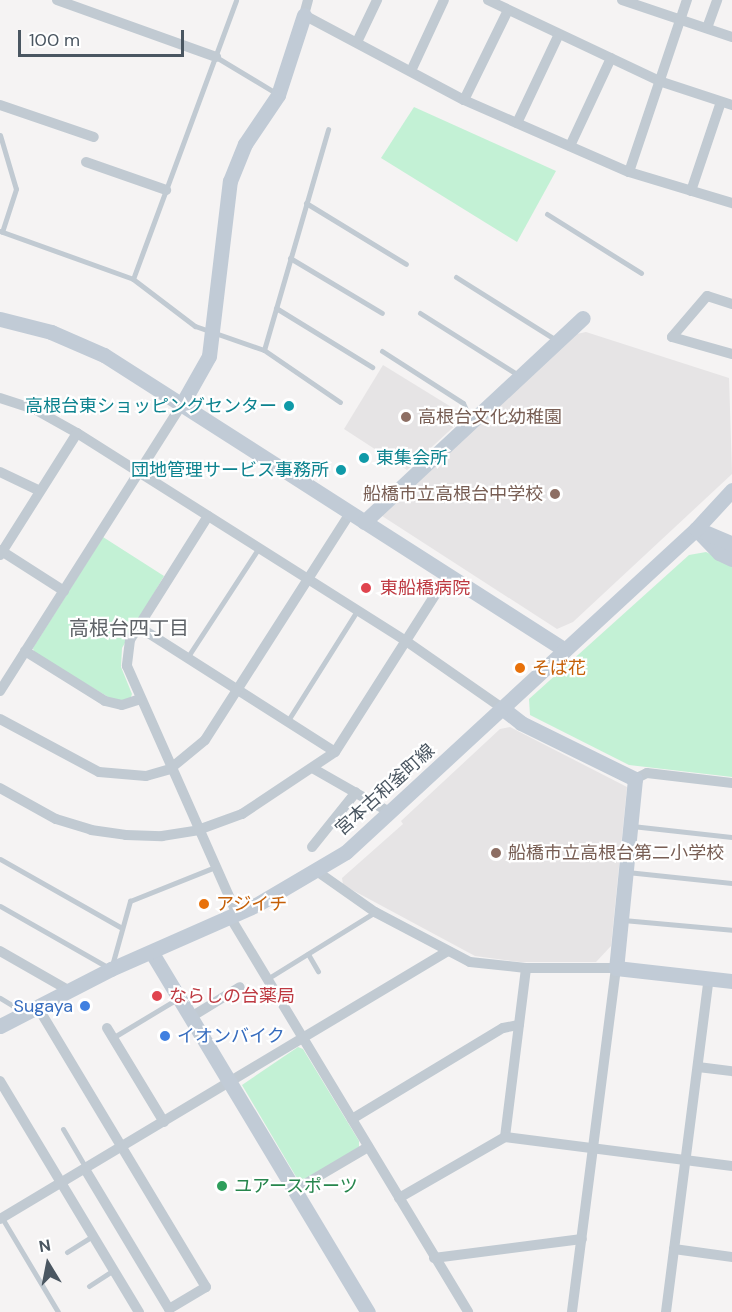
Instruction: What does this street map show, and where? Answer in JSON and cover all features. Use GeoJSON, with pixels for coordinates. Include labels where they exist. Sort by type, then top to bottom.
{"type":"FeatureCollection","features":[{"type":"Feature","properties":{"kind":"street"},"geometry":{"type":"LineString","coordinates":[[57,0],[216,57]]}},
{"type":"Feature","properties":{"kind":"street"},"geometry":{"type":"LineString","coordinates":[[0,691],[203,370],[213,332],[230,181],[245,144],[278,95],[308,0]]}},
{"type":"Feature","properties":{"kind":"street"},"geometry":{"type":"LineString","coordinates":[[357,42],[377,0]]}},
{"type":"Feature","properties":{"kind":"street"},"geometry":{"type":"LineString","coordinates":[[411,71],[444,0]]}},
{"type":"Feature","properties":{"kind":"street"},"geometry":{"type":"LineString","coordinates":[[488,0],[659,81],[727,104],[691,190]]}},
{"type":"Feature","properties":{"kind":"street"},"geometry":{"type":"LineString","coordinates":[[622,0],[732,37]]}},
{"type":"Feature","properties":{"kind":"street"},"geometry":{"type":"LineString","coordinates":[[629,172],[687,0]]}},
{"type":"Feature","properties":{"kind":"street"},"geometry":{"type":"LineString","coordinates":[[706,28],[717,0]]}},
{"type":"Feature","properties":{"kind":"street"},"geometry":{"type":"LineString","coordinates":[[465,100],[508,10]]}},
{"type":"Feature","properties":{"kind":"street"},"geometry":{"type":"LineString","coordinates":[[304,15],[465,100],[517,123],[629,172],[732,203]]}},
{"type":"Feature","properties":{"kind":"street"},"geometry":{"type":"LineString","coordinates":[[517,123],[560,34]]}},
{"type":"Feature","properties":{"kind":"street"},"geometry":{"type":"LineString","coordinates":[[570,146],[611,57]]}},
{"type":"Feature","properties":{"kind":"street"},"geometry":{"type":"LineString","coordinates":[[0,105],[94,137]]}},
{"type":"Feature","properties":{"kind":"street"},"geometry":{"type":"LineString","coordinates":[[86,162],[166,190]]}},
{"type":"Feature","properties":{"kind":"street"},"geometry":{"type":"LineString","coordinates":[[732,304],[707,296],[672,337],[732,354]]}},
{"type":"Feature","properties":{"kind":"street"},"geometry":{"type":"LineString","coordinates":[[364,522],[583,318]]}},
{"type":"Feature","properties":{"kind":"street"},"geometry":{"type":"LineString","coordinates":[[0,319],[78,342],[182,404],[565,650]]}},
{"type":"Feature","properties":{"kind":"street"},"geometry":{"type":"LineString","coordinates":[[0,398],[36,410],[77,432],[406,641],[521,723],[635,779]]}},
{"type":"Feature","properties":{"kind":"street"},"geometry":{"type":"LineString","coordinates":[[64,591],[1,552],[77,432]]}},
{"type":"Feature","properties":{"kind":"street"},"geometry":{"type":"LineString","coordinates":[[0,472],[40,491]]}},
{"type":"Feature","properties":{"kind":"street","name":"宮本古和釜町線"},"geometry":{"type":"LineString","coordinates":[[0,1026],[111,969],[234,916],[318,872],[391,813],[696,529],[732,490]]}},
{"type":"Feature","properties":{"kind":"street"},"geometry":{"type":"LineString","coordinates":[[0,719],[99,772],[146,776],[170,769],[205,740],[350,513]]}},
{"type":"Feature","properties":{"kind":"street"},"geometry":{"type":"LineString","coordinates":[[208,516],[139,627],[126,656],[128,674],[215,867],[234,916],[267,979],[468,1312]]}},
{"type":"Feature","properties":{"kind":"street"},"geometry":{"type":"LineString","coordinates":[[696,529],[732,544]]}},
{"type":"Feature","properties":{"kind":"street"},"geometry":{"type":"LineString","coordinates":[[696,529],[719,553],[732,559]]}},
{"type":"Feature","properties":{"kind":"street"},"geometry":{"type":"LineString","coordinates":[[0,788],[56,819],[91,830],[162,836],[198,830],[242,814],[314,769],[335,752],[447,576]]}},
{"type":"Feature","properties":{"kind":"street"},"geometry":{"type":"LineString","coordinates":[[139,627],[335,752]]}},
{"type":"Feature","properties":{"kind":"street"},"geometry":{"type":"LineString","coordinates":[[25,651],[111,704],[140,699]]}},
{"type":"Feature","properties":{"kind":"street"},"geometry":{"type":"LineString","coordinates":[[314,769],[391,813]]}},
{"type":"Feature","properties":{"kind":"street"},"geometry":{"type":"LineString","coordinates":[[635,779],[647,773],[732,783]]}},
{"type":"Feature","properties":{"kind":"street"},"geometry":{"type":"LineString","coordinates":[[572,1312],[596,1148],[632,826],[635,779]]}},
{"type":"Feature","properties":{"kind":"street"},"geometry":{"type":"LineString","coordinates":[[312,847],[356,792]]}},
{"type":"Feature","properties":{"kind":"street"},"geometry":{"type":"LineString","coordinates":[[318,872],[375,912],[447,951],[478,964],[526,968],[616,968],[732,981]]}},
{"type":"Feature","properties":{"kind":"street"},"geometry":{"type":"LineString","coordinates":[[0,951],[68,990]]}},
{"type":"Feature","properties":{"kind":"street"},"geometry":{"type":"LineString","coordinates":[[1,1219],[304,1040],[447,951]]}},
{"type":"Feature","properties":{"kind":"street"},"geometry":{"type":"LineString","coordinates":[[152,953],[368,1312]]}},
{"type":"Feature","properties":{"kind":"street"},"geometry":{"type":"LineString","coordinates":[[505,1137],[526,968]]}},
{"type":"Feature","properties":{"kind":"street"},"geometry":{"type":"LineString","coordinates":[[666,1312],[709,978]]}},
{"type":"Feature","properties":{"kind":"street"},"geometry":{"type":"LineString","coordinates":[[191,1017],[240,987]]}},
{"type":"Feature","properties":{"kind":"street"},"geometry":{"type":"LineString","coordinates":[[31,1009],[122,1147],[206,1287],[169,1310],[86,1168]]}},
{"type":"Feature","properties":{"kind":"street"},"geometry":{"type":"LineString","coordinates":[[352,1119],[503,1028],[519,1024]]}},
{"type":"Feature","properties":{"kind":"street"},"geometry":{"type":"LineString","coordinates":[[110,1032],[164,1122]]}},
{"type":"Feature","properties":{"kind":"street"},"geometry":{"type":"LineString","coordinates":[[698,1067],[732,1071]]}},
{"type":"Feature","properties":{"kind":"street"},"geometry":{"type":"LineString","coordinates":[[0,1081],[139,1312]]}},
{"type":"Feature","properties":{"kind":"street"},"geometry":{"type":"LineString","coordinates":[[399,1198],[505,1137],[732,1166]]}},
{"type":"Feature","properties":{"kind":"street"},"geometry":{"type":"LineString","coordinates":[[294,1190],[368,1147]]}},
{"type":"Feature","properties":{"kind":"street"},"geometry":{"type":"LineString","coordinates":[[434,1258],[582,1239]]}},
{"type":"Feature","properties":{"kind":"street"},"geometry":{"type":"LineString","coordinates":[[674,1250],[732,1257]]}},
{"type":"Feature","properties":{"kind":"lane"},"geometry":{"type":"LineString","coordinates":[[133,279],[237,0]]}},
{"type":"Feature","properties":{"kind":"lane"},"geometry":{"type":"LineString","coordinates":[[216,57],[278,95]]}},
{"type":"Feature","properties":{"kind":"lane"},"geometry":{"type":"LineString","coordinates":[[264,350],[328,129]]}},
{"type":"Feature","properties":{"kind":"lane"},"geometry":{"type":"LineString","coordinates":[[0,135],[16,189],[1,232],[133,279],[195,326],[264,350],[340,402]]}},
{"type":"Feature","properties":{"kind":"lane"},"geometry":{"type":"LineString","coordinates":[[306,203],[406,264]]}},
{"type":"Feature","properties":{"kind":"lane"},"geometry":{"type":"LineString","coordinates":[[547,214],[641,273]]}},
{"type":"Feature","properties":{"kind":"lane"},"geometry":{"type":"LineString","coordinates":[[290,258],[382,313]]}},
{"type":"Feature","properties":{"kind":"lane"},"geometry":{"type":"LineString","coordinates":[[456,277],[558,341]]}},
{"type":"Feature","properties":{"kind":"lane"},"geometry":{"type":"LineString","coordinates":[[276,308],[372,367]]}},
{"type":"Feature","properties":{"kind":"lane"},"geometry":{"type":"LineString","coordinates":[[420,313],[520,376]]}},
{"type":"Feature","properties":{"kind":"lane"},"geometry":{"type":"LineString","coordinates":[[382,351],[463,403],[471,422]]}},
{"type":"Feature","properties":{"kind":"lane"},"geometry":{"type":"LineString","coordinates":[[187,658],[258,549]]}},
{"type":"Feature","properties":{"kind":"lane"},"geometry":{"type":"LineString","coordinates":[[287,722],[357,611]]}},
{"type":"Feature","properties":{"kind":"lane"},"geometry":{"type":"LineString","coordinates":[[632,826],[732,837]]}},
{"type":"Feature","properties":{"kind":"lane"},"geometry":{"type":"LineString","coordinates":[[0,859],[120,927]]}},
{"type":"Feature","properties":{"kind":"lane"},"geometry":{"type":"LineString","coordinates":[[0,906],[111,969],[120,927],[130,901],[215,867]]}},
{"type":"Feature","properties":{"kind":"lane"},"geometry":{"type":"LineString","coordinates":[[627,872],[732,883]]}},
{"type":"Feature","properties":{"kind":"lane"},"geometry":{"type":"LineString","coordinates":[[267,979],[375,912]]}},
{"type":"Feature","properties":{"kind":"lane"},"geometry":{"type":"LineString","coordinates":[[622,920],[732,930]]}},
{"type":"Feature","properties":{"kind":"lane"},"geometry":{"type":"LineString","coordinates":[[308,954],[318,971]]}},
{"type":"Feature","properties":{"kind":"lane"},"geometry":{"type":"LineString","coordinates":[[0,998],[31,1009]]}},
{"type":"Feature","properties":{"kind":"lane"},"geometry":{"type":"LineString","coordinates":[[110,1032],[179,998]]}},
{"type":"Feature","properties":{"kind":"lane"},"geometry":{"type":"LineString","coordinates":[[63,1129],[86,1168]]}},
{"type":"Feature","properties":{"kind":"lane"},"geometry":{"type":"LineString","coordinates":[[1,1219],[58,1312]]}},
{"type":"Feature","properties":{"kind":"lane"},"geometry":{"type":"LineString","coordinates":[[67,1251],[93,1236]]}},
{"type":"Feature","properties":{"kind":"lane"},"geometry":{"type":"LineString","coordinates":[[88,1286],[114,1270]]}},
{"type":"Feature","properties":{"kind":"shaded area","name":"船橋市立高根台中学校"},"geometry":{"type":"Polygon","coordinates":[[[586,332],[729,378],[732,474],[573,622],[557,629],[379,514],[572,335],[586,332]]]}},
{"type":"Feature","properties":{"kind":"shaded area","name":"高根台文化幼稚園"},"geometry":{"type":"Polygon","coordinates":[[[383,365],[461,413],[461,420],[407,470],[344,429],[383,365]]]}},
{"type":"Feature","properties":{"kind":"shaded area","name":"船橋市立高根台第二小学校"},"geometry":{"type":"Polygon","coordinates":[[[510,727],[627,787],[611,946],[596,962],[520,962],[475,956],[343,885],[342,878],[403,824],[401,821],[500,729],[510,727]]]}},
{"type":"Feature","properties":{"kind":"green space"},"geometry":{"type":"Polygon","coordinates":[[[414,107],[556,171],[517,242],[381,158],[414,107]]]}},
{"type":"Feature","properties":{"kind":"green space"},"geometry":{"type":"Polygon","coordinates":[[[103,537],[164,576],[122,648],[121,667],[132,694],[130,700],[115,701],[34,653],[33,648],[103,537]]]}},
{"type":"Feature","properties":{"kind":"green space"},"geometry":{"type":"Polygon","coordinates":[[[706,552],[732,564],[732,777],[629,765],[530,715],[529,699],[689,555],[706,552]]]}},
{"type":"Feature","properties":{"kind":"green space"},"geometry":{"type":"Polygon","coordinates":[[[298,1047],[303,1049],[359,1141],[359,1147],[303,1181],[298,1180],[242,1085],[298,1047]]]}},
{"type":"Feature","properties":{"kind":"place","name":"高根台東ショッピングセンター"},"geometry":{"type":"Point","coordinates":[289,406]}},
{"type":"Feature","properties":{"kind":"place","name":"高根台文化幼稚園"},"geometry":{"type":"Point","coordinates":[406,417]}},
{"type":"Feature","properties":{"kind":"place","name":"東集会所"},"geometry":{"type":"Point","coordinates":[364,458]}},
{"type":"Feature","properties":{"kind":"place","name":"団地管理サービス事務所"},"geometry":{"type":"Point","coordinates":[341,470]}},
{"type":"Feature","properties":{"kind":"place","name":"船橋市立高根台中学校"},"geometry":{"type":"Point","coordinates":[555,494]}},
{"type":"Feature","properties":{"kind":"place","name":"東船橋病院"},"geometry":{"type":"Point","coordinates":[366,588]}},
{"type":"Feature","properties":{"kind":"place","name":"そば花"},"geometry":{"type":"Point","coordinates":[520,668]}},
{"type":"Feature","properties":{"kind":"place","name":"船橋市立高根台第二小学校"},"geometry":{"type":"Point","coordinates":[496,853]}},
{"type":"Feature","properties":{"kind":"place","name":"アジイチ"},"geometry":{"type":"Point","coordinates":[204,904]}},
{"type":"Feature","properties":{"kind":"place","name":"ならしの台薬局"},"geometry":{"type":"Point","coordinates":[157,996]}},
{"type":"Feature","properties":{"kind":"place","name":"Sugaya"},"geometry":{"type":"Point","coordinates":[85,1006]}},
{"type":"Feature","properties":{"kind":"place","name":"イオンバイク"},"geometry":{"type":"Point","coordinates":[165,1036]}},
{"type":"Feature","properties":{"kind":"place","name":"ユアースポーツ"},"geometry":{"type":"Point","coordinates":[222,1186]}},
{"type":"Feature","properties":{"kind":"district","name":"高根台四丁目"},"geometry":{"type":"Point","coordinates":[129,628]}}]}
